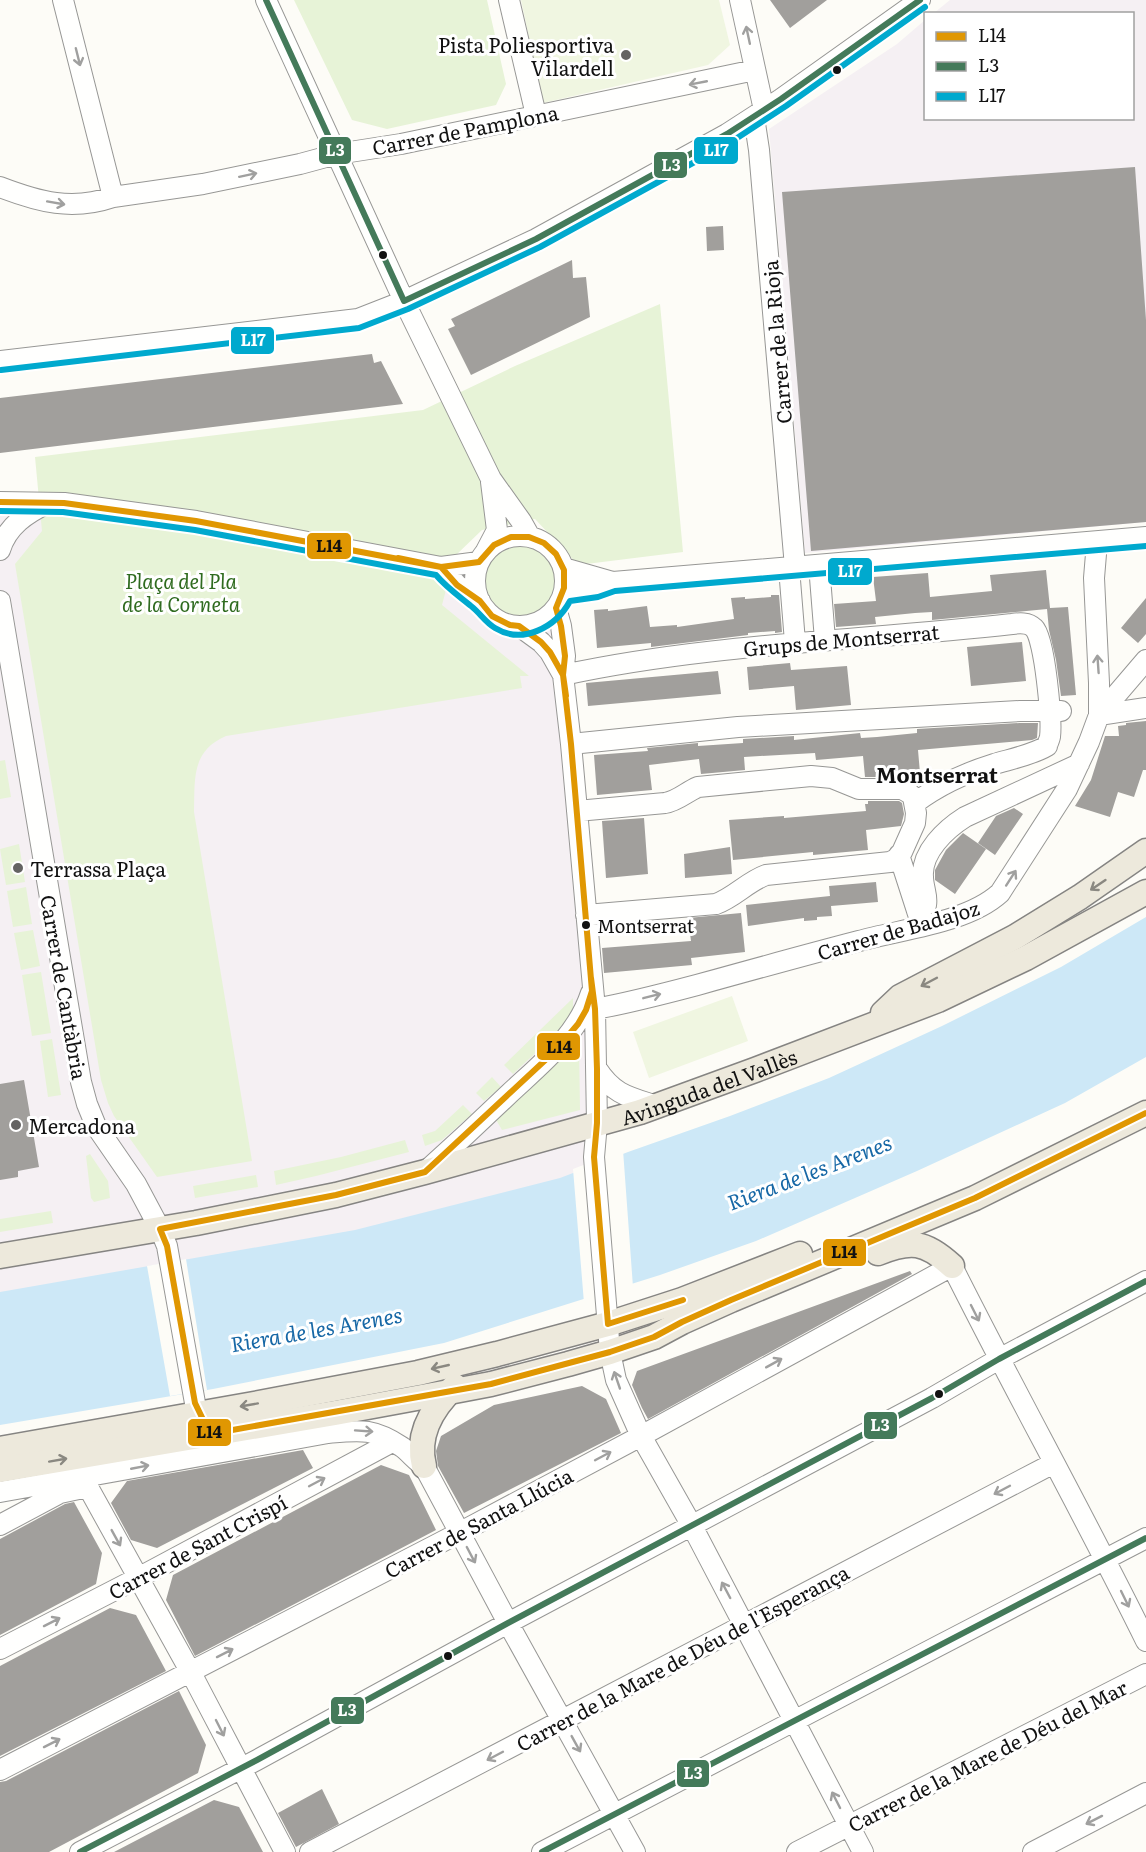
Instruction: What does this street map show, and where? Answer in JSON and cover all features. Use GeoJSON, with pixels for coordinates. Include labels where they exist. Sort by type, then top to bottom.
{"type":"FeatureCollection","features":[{"type":"Feature","properties":{"kind":"main road"},"geometry":{"type":"LineString","coordinates":[[866,1027],[900,997],[1015,937],[1080,897],[1146,851]]}},
{"type":"Feature","properties":{"kind":"main road","name":"Avinguda del Vallès"},"geometry":{"type":"LineString","coordinates":[[0,1256],[166,1246],[325,1197],[424,1172],[657,1106],[938,1000],[1026,958],[1146,892]]}},
{"type":"Feature","properties":{"kind":"main road"},"geometry":{"type":"LineString","coordinates":[[0,1470],[207,1426],[497,1354],[608,1316],[711,1290],[971,1184],[1106,1120],[1146,1098]]}},
{"type":"Feature","properties":{"kind":"main road"},"geometry":{"type":"LineString","coordinates":[[0,1449],[207,1426],[448,1392],[502,1381],[610,1352],[654,1336],[731,1300],[985,1194],[1146,1113]]}},
{"type":"Feature","properties":{"kind":"main road"},"geometry":{"type":"LineString","coordinates":[[952,1266],[944,1248],[942,1232],[944,1218],[956,1196],[971,1184]]}},
{"type":"Feature","properties":{"kind":"main road"},"geometry":{"type":"LineString","coordinates":[[654,1336],[685,1330],[796,1288],[897,1246],[914,1244],[930,1249],[952,1266]]}},
{"type":"Feature","properties":{"kind":"main road"},"geometry":{"type":"LineString","coordinates":[[424,1466],[421,1455],[423,1431],[439,1404],[467,1374],[497,1354]]}},
{"type":"Feature","properties":{"kind":"street"},"geometry":{"type":"LineString","coordinates":[[63,0],[113,197]]}},
{"type":"Feature","properties":{"kind":"street"},"geometry":{"type":"LineString","coordinates":[[266,0],[405,301],[491,479],[521,520],[530,537]]}},
{"type":"Feature","properties":{"kind":"street"},"geometry":{"type":"LineString","coordinates":[[509,0],[536,115]]}},
{"type":"Feature","properties":{"kind":"street","name":"Carrer de la Rioja"},"geometry":{"type":"LineString","coordinates":[[740,0],[755,70],[759,114],[759,150],[792,567],[795,642]]}},
{"type":"Feature","properties":{"kind":"street"},"geometry":{"type":"LineString","coordinates":[[0,361],[358,319],[405,301],[536,239],[759,114],[920,0]]}},
{"type":"Feature","properties":{"kind":"street","name":"Carrer de Pamplona"},"geometry":{"type":"LineString","coordinates":[[0,188],[31,199],[68,205],[101,202],[113,197],[203,184],[338,154],[401,144],[755,70]]}},
{"type":"Feature","properties":{"kind":"street"},"geometry":{"type":"LineString","coordinates":[[480,601],[476,588],[476,575],[482,557],[497,530],[491,479]]}},
{"type":"Feature","properties":{"kind":"street"},"geometry":{"type":"LineString","coordinates":[[0,502],[64,503],[196,521],[441,567],[482,557],[498,542],[506,538],[522,536],[542,541],[559,557],[566,581],[560,601],[565,656],[563,675],[593,1000],[597,1070],[597,1124],[594,1157],[610,1352],[616,1380],[641,1436],[692,1526],[863,1852]]}},
{"type":"Feature","properties":{"kind":"street"},"geometry":{"type":"LineString","coordinates":[[0,550],[10,531],[28,513],[49,502]]}},
{"type":"Feature","properties":{"kind":"street"},"geometry":{"type":"LineString","coordinates":[[441,567],[457,585],[480,601],[492,616],[510,625],[519,626],[533,624],[546,618],[560,601],[612,582],[1146,537]]}},
{"type":"Feature","properties":{"kind":"street","name":"Carrer de Badajoz"},"geometry":{"type":"LineString","coordinates":[[593,1000],[676,990],[864,939],[920,918],[971,912],[990,902],[1000,893],[1067,789],[1099,714],[1094,578],[1097,542]]}},
{"type":"Feature","properties":{"kind":"street"},"geometry":{"type":"LineString","coordinates":[[819,565],[825,639]]}},
{"type":"Feature","properties":{"kind":"street"},"geometry":{"type":"LineString","coordinates":[[564,568],[612,582]]}},
{"type":"Feature","properties":{"kind":"street","name":"Carrer de Cantàbria"},"geometry":{"type":"LineString","coordinates":[[0,602],[81,1082],[96,1126],[136,1184],[166,1246],[207,1426]]}},
{"type":"Feature","properties":{"kind":"street","name":"Grups de Montserrat"},"geometry":{"type":"LineString","coordinates":[[563,675],[660,657],[795,642],[1025,623],[1034,627],[1039,635],[1055,711],[1047,746],[958,777],[915,803]]}},
{"type":"Feature","properties":{"kind":"street"},"geometry":{"type":"LineString","coordinates":[[519,626],[542,642],[563,675]]}},
{"type":"Feature","properties":{"kind":"street"},"geometry":{"type":"LineString","coordinates":[[1099,714],[1146,660]]}},
{"type":"Feature","properties":{"kind":"street"},"geometry":{"type":"LineString","coordinates":[[1099,714],[1146,708]]}},
{"type":"Feature","properties":{"kind":"street"},"geometry":{"type":"LineString","coordinates":[[571,744],[738,727],[1055,711]]}},
{"type":"Feature","properties":{"kind":"street"},"geometry":{"type":"LineString","coordinates":[[920,918],[927,900],[923,877],[925,862],[931,850],[948,829],[965,817],[1079,764]]}},
{"type":"Feature","properties":{"kind":"street"},"geometry":{"type":"LineString","coordinates":[[577,811],[665,803],[678,799],[698,787],[811,776],[832,778],[859,789],[902,789],[909,793],[915,803],[915,824],[908,841],[899,855],[890,862],[766,875],[716,904],[586,915]]}},
{"type":"Feature","properties":{"kind":"street"},"geometry":{"type":"LineString","coordinates":[[899,855],[920,918]]}},
{"type":"Feature","properties":{"kind":"street"},"geometry":{"type":"LineString","coordinates":[[424,1172],[555,1051],[578,1024],[593,1000]]}},
{"type":"Feature","properties":{"kind":"street"},"geometry":{"type":"LineString","coordinates":[[597,1070],[607,1084],[623,1095],[657,1106]]}},
{"type":"Feature","properties":{"kind":"street"},"geometry":{"type":"LineString","coordinates":[[952,1266],[1146,1641]]}},
{"type":"Feature","properties":{"kind":"street","name":"Carrer de Santa Llúcia"},"geometry":{"type":"LineString","coordinates":[[0,1770],[459,1533],[952,1266]]}},
{"type":"Feature","properties":{"kind":"street"},"geometry":{"type":"LineString","coordinates":[[81,1852],[242,1768],[1146,1281]]}},
{"type":"Feature","properties":{"kind":"street"},"geometry":{"type":"LineString","coordinates":[[0,1492],[207,1426],[328,1433],[361,1430],[375,1432],[404,1448],[424,1466],[635,1852]]}},
{"type":"Feature","properties":{"kind":"street","name":"Carrer de Sant Crispí"},"geometry":{"type":"LineString","coordinates":[[0,1649],[392,1442]]}},
{"type":"Feature","properties":{"kind":"street","name":"Carrer de la Mare de Déu de l'Esperança"},"geometry":{"type":"LineString","coordinates":[[310,1852],[1054,1462]]}},
{"type":"Feature","properties":{"kind":"street"},"geometry":{"type":"LineString","coordinates":[[0,1525],[60,1493],[88,1487],[190,1671],[285,1852]]}},
{"type":"Feature","properties":{"kind":"street"},"geometry":{"type":"LineString","coordinates":[[542,1852],[1146,1538]]}},
{"type":"Feature","properties":{"kind":"street","name":"Carrer de la Mare de Déu del Mar"},"geometry":{"type":"LineString","coordinates":[[796,1852],[1146,1674]]}},
{"type":"Feature","properties":{"kind":"street"},"geometry":{"type":"LineString","coordinates":[[1033,1852],[1146,1793]]}},
{"type":"Feature","properties":{"kind":"shaded area"},"geometry":{"type":"Polygon","coordinates":[[[950,0],[1146,0],[1146,522],[805,553],[769,129],[897,44],[924,21],[924,120],[1134,120],[1134,12],[935,12],[950,0]]]}},
{"type":"Feature","properties":{"kind":"shaded area"},"geometry":{"type":"Polygon","coordinates":[[[0,497],[469,573],[492,542],[509,535],[552,632],[590,975],[601,1235],[0,1359],[0,497]]]}},
{"type":"Feature","properties":{"kind":"green space"},"geometry":{"type":"Polygon","coordinates":[[[294,0],[487,0],[506,84],[496,105],[387,129],[352,120],[294,0]]]}},
{"type":"Feature","properties":{"kind":"green space","name":"Pista Poliesportiva Vilardell"},"geometry":{"type":"Polygon","coordinates":[[[521,0],[719,0],[730,45],[708,65],[543,103],[521,0]]]}},
{"type":"Feature","properties":{"kind":"green space","name":"Plaça del Pla de la Corneta"},"geometry":{"type":"Polygon","coordinates":[[[660,304],[683,552],[578,565],[535,519],[482,530],[455,556],[442,605],[529,676],[520,676],[522,688],[226,736],[215,742],[201,758],[195,777],[194,812],[252,1161],[157,1177],[114,1116],[101,1080],[15,564],[42,531],[35,457],[423,410],[515,366],[660,304]]]}},
{"type":"Feature","properties":{"kind":"green space"},"geometry":{"type":"Polygon","coordinates":[[[527,544],[546,554],[554,566],[556,580],[554,594],[546,606],[534,614],[513,616],[494,606],[486,594],[484,573],[494,554],[506,546],[527,544]]]}},
{"type":"Feature","properties":{"kind":"green space"},"geometry":{"type":"Polygon","coordinates":[[[5,760],[11,797],[0,799],[0,761],[5,760]]]}},
{"type":"Feature","properties":{"kind":"green space"},"geometry":{"type":"Polygon","coordinates":[[[19,844],[25,882],[6,885],[0,849],[19,844]]]}},
{"type":"Feature","properties":{"kind":"green space"},"geometry":{"type":"Polygon","coordinates":[[[26,887],[32,924],[13,927],[7,891],[26,887]]]}},
{"type":"Feature","properties":{"kind":"green space"},"geometry":{"type":"Polygon","coordinates":[[[33,930],[40,966],[21,970],[14,933],[33,930]]]}},
{"type":"Feature","properties":{"kind":"green space"},"geometry":{"type":"Polygon","coordinates":[[[41,972],[51,1033],[32,1036],[22,975],[41,972]]]}},
{"type":"Feature","properties":{"kind":"green space"},"geometry":{"type":"Polygon","coordinates":[[[732,996],[748,1041],[649,1078],[633,1032],[732,996]]]}},
{"type":"Feature","properties":{"kind":"green space"},"geometry":{"type":"Polygon","coordinates":[[[573,998],[573,1013],[561,1029],[513,1074],[504,1065],[573,998]]]}},
{"type":"Feature","properties":{"kind":"green space"},"geometry":{"type":"Polygon","coordinates":[[[52,1039],[61,1095],[48,1097],[40,1041],[52,1039]]]}},
{"type":"Feature","properties":{"kind":"green space"},"geometry":{"type":"Polygon","coordinates":[[[576,1041],[579,1044],[580,1110],[502,1130],[495,1118],[576,1041]]]}},
{"type":"Feature","properties":{"kind":"green space"},"geometry":{"type":"Polygon","coordinates":[[[492,1077],[501,1087],[484,1101],[476,1093],[492,1077]]]}},
{"type":"Feature","properties":{"kind":"green space"},"geometry":{"type":"Polygon","coordinates":[[[463,1105],[472,1114],[442,1140],[425,1146],[422,1135],[435,1131],[463,1105]]]}},
{"type":"Feature","properties":{"kind":"green space"},"geometry":{"type":"Polygon","coordinates":[[[405,1140],[409,1152],[276,1185],[274,1171],[341,1157],[405,1140]]]}},
{"type":"Feature","properties":{"kind":"green space"},"geometry":{"type":"Polygon","coordinates":[[[90,1154],[108,1181],[110,1198],[94,1202],[91,1198],[86,1156],[90,1154]]]}},
{"type":"Feature","properties":{"kind":"green space"},"geometry":{"type":"Polygon","coordinates":[[[256,1175],[258,1187],[195,1198],[193,1186],[256,1175]]]}},
{"type":"Feature","properties":{"kind":"green space"},"geometry":{"type":"Polygon","coordinates":[[[51,1211],[53,1223],[0,1232],[0,1219],[51,1211]]]}},
{"type":"Feature","properties":{"kind":"water","name":"Riera de les Arenes"},"geometry":{"type":"Polygon","coordinates":[[[1146,917],[1146,1057],[1065,1103],[917,1171],[756,1241],[660,1275],[444,1343],[213,1389],[0,1425],[0,1292],[355,1230],[560,1178],[829,1078],[942,1026],[1061,967],[1146,917]]]}},
{"type":"Feature","properties":{"kind":"pier"},"geometry":{"type":"Polygon","coordinates":[[[623,1150],[633,1287],[584,1303],[573,1169],[623,1150]]]}},
{"type":"Feature","properties":{"kind":"pier"},"geometry":{"type":"Polygon","coordinates":[[[186,1259],[207,1390],[170,1396],[147,1266],[186,1259]]]}},
{"type":"Feature","properties":{"kind":"building"},"geometry":{"type":"Polygon","coordinates":[[[770,0],[827,0],[790,28],[770,0]]]}},
{"type":"Feature","properties":{"kind":"building"},"geometry":{"type":"Polygon","coordinates":[[[1135,167],[1146,320],[1146,522],[811,551],[782,192],[1135,167]]]}},
{"type":"Feature","properties":{"kind":"building"},"geometry":{"type":"Polygon","coordinates":[[[723,226],[724,250],[707,251],[706,227],[723,226]]]}},
{"type":"Feature","properties":{"kind":"building"},"geometry":{"type":"Polygon","coordinates":[[[572,260],[573,278],[586,277],[590,317],[471,375],[448,329],[455,326],[451,319],[572,260]]]}},
{"type":"Feature","properties":{"kind":"building"},"geometry":{"type":"Polygon","coordinates":[[[372,354],[374,363],[381,361],[403,404],[0,453],[0,398],[372,354]]]}},
{"type":"Feature","properties":{"kind":"building"},"geometry":{"type":"Polygon","coordinates":[[[1046,570],[1050,608],[1068,607],[1076,695],[1061,696],[1047,609],[932,620],[932,612],[915,613],[875,617],[876,624],[836,627],[834,604],[876,601],[873,577],[928,573],[930,597],[992,591],[990,575],[1046,570]]]}},
{"type":"Feature","properties":{"kind":"building"},"geometry":{"type":"Polygon","coordinates":[[[771,595],[779,595],[782,632],[748,633],[748,635],[651,647],[651,643],[597,648],[594,610],[608,609],[608,611],[647,606],[650,627],[677,625],[677,627],[734,619],[731,598],[745,597],[745,599],[771,597],[771,595]]]}},
{"type":"Feature","properties":{"kind":"building"},"geometry":{"type":"Polygon","coordinates":[[[1146,598],[1146,634],[1138,643],[1121,628],[1146,598]]]}},
{"type":"Feature","properties":{"kind":"building"},"geometry":{"type":"Polygon","coordinates":[[[1022,642],[1026,681],[971,686],[967,647],[1022,642]]]}},
{"type":"Feature","properties":{"kind":"building"},"geometry":{"type":"Polygon","coordinates":[[[790,663],[791,670],[847,666],[851,705],[796,710],[794,686],[749,690],[747,667],[790,663]]]}},
{"type":"Feature","properties":{"kind":"building"},"geometry":{"type":"Polygon","coordinates":[[[718,671],[721,694],[588,706],[586,683],[718,671]]]}},
{"type":"Feature","properties":{"kind":"building"},"geometry":{"type":"Polygon","coordinates":[[[1146,721],[1146,770],[1143,770],[1134,797],[1118,792],[1110,817],[1075,806],[1091,780],[1105,736],[1119,736],[1118,726],[1126,725],[1126,723],[1146,721]]]}},
{"type":"Feature","properties":{"kind":"building"},"geometry":{"type":"Polygon","coordinates":[[[1038,723],[1037,738],[918,750],[920,773],[908,774],[909,779],[865,777],[863,756],[816,760],[815,753],[744,757],[745,770],[701,774],[699,759],[649,765],[652,790],[597,795],[594,755],[648,751],[647,748],[698,743],[698,746],[743,743],[743,739],[794,736],[794,740],[860,733],[861,738],[917,733],[917,729],[1038,723]]]}},
{"type":"Feature","properties":{"kind":"building"},"geometry":{"type":"Polygon","coordinates":[[[868,801],[899,801],[902,803],[904,814],[901,826],[866,830],[868,850],[813,855],[813,852],[733,860],[729,820],[866,811],[865,804],[868,804],[868,801]]]}},
{"type":"Feature","properties":{"kind":"building"},"geometry":{"type":"Polygon","coordinates":[[[1014,808],[1023,814],[995,855],[978,843],[996,816],[1014,808]]]}},
{"type":"Feature","properties":{"kind":"building"},"geometry":{"type":"Polygon","coordinates":[[[644,818],[648,874],[606,878],[602,821],[644,818]]]}},
{"type":"Feature","properties":{"kind":"building"},"geometry":{"type":"Polygon","coordinates":[[[963,833],[986,849],[955,894],[935,880],[935,870],[946,850],[963,833]]]}},
{"type":"Feature","properties":{"kind":"building"},"geometry":{"type":"Polygon","coordinates":[[[730,847],[732,874],[685,878],[684,854],[730,847]]]}},
{"type":"Feature","properties":{"kind":"building"},"geometry":{"type":"Polygon","coordinates":[[[876,882],[878,902],[831,906],[832,916],[817,917],[817,920],[804,921],[804,918],[748,926],[746,905],[830,896],[829,886],[876,882]]]}},
{"type":"Feature","properties":{"kind":"building"},"geometry":{"type":"Polygon","coordinates":[[[741,913],[745,952],[691,958],[692,965],[604,973],[602,948],[691,941],[688,918],[741,913]]]}},
{"type":"Feature","properties":{"kind":"building","name":"Mercadona"},"geometry":{"type":"Polygon","coordinates":[[[24,1080],[39,1167],[18,1171],[18,1177],[0,1180],[0,1084],[24,1080]]]}},
{"type":"Feature","properties":{"kind":"building"},"geometry":{"type":"Polygon","coordinates":[[[910,1271],[912,1274],[648,1419],[642,1408],[632,1385],[637,1371],[910,1271]]]}},
{"type":"Feature","properties":{"kind":"building"},"geometry":{"type":"Polygon","coordinates":[[[582,1386],[606,1399],[621,1433],[464,1513],[438,1466],[436,1451],[441,1436],[494,1405],[582,1386]]]}},
{"type":"Feature","properties":{"kind":"building"},"geometry":{"type":"Polygon","coordinates":[[[303,1450],[313,1468],[157,1548],[131,1540],[111,1503],[127,1481],[303,1450]]]}},
{"type":"Feature","properties":{"kind":"building"},"geometry":{"type":"Polygon","coordinates":[[[381,1465],[409,1475],[436,1530],[195,1656],[166,1600],[173,1575],[381,1465]]]}},
{"type":"Feature","properties":{"kind":"building"},"geometry":{"type":"Polygon","coordinates":[[[74,1502],[102,1553],[96,1584],[0,1635],[0,1539],[65,1504],[74,1502]]]}},
{"type":"Feature","properties":{"kind":"building"},"geometry":{"type":"Polygon","coordinates":[[[110,1608],[136,1615],[166,1671],[0,1756],[0,1666],[110,1608]]]}},
{"type":"Feature","properties":{"kind":"building"},"geometry":{"type":"Polygon","coordinates":[[[179,1691],[206,1745],[198,1773],[49,1852],[0,1852],[0,1782],[6,1781],[179,1691]]]}},
{"type":"Feature","properties":{"kind":"building"},"geometry":{"type":"Polygon","coordinates":[[[322,1789],[339,1824],[296,1847],[278,1813],[322,1789]]]}},
{"type":"Feature","properties":{"kind":"building"},"geometry":{"type":"Polygon","coordinates":[[[214,1800],[239,1807],[263,1852],[114,1852],[214,1800]]]}},
{"type":"Feature","properties":{"kind":"transit line","name":"L3"},"geometry":{"type":"LineString","coordinates":[[266,0],[404,301]]}},
{"type":"Feature","properties":{"kind":"transit line","name":"L3"},"geometry":{"type":"LineString","coordinates":[[404,301],[536,239],[727,134],[781,99],[920,0]]}},
{"type":"Feature","properties":{"kind":"transit line","name":"L17"},"geometry":{"type":"LineString","coordinates":[[1,370],[359,328],[408,309],[540,247],[731,142],[786,106],[925,7]]}},
{"type":"Feature","properties":{"kind":"transit line","name":"L14"},"geometry":{"type":"LineString","coordinates":[[0,502],[64,503],[196,521],[441,567],[457,585],[480,601],[492,616],[510,625],[519,626],[541,642],[550,652],[563,675],[592,991],[586,1010],[578,1024],[555,1051],[425,1172],[336,1195],[160,1229],[167,1246],[195,1403],[210,1434],[491,1384],[610,1352],[654,1337],[731,1300],[975,1198],[1146,1113]]}},
{"type":"Feature","properties":{"kind":"transit line","name":"L17"},"geometry":{"type":"LineString","coordinates":[[0,511],[63,512],[195,530],[436,575],[491,626],[517,635],[538,631],[548,625],[556,619],[570,601],[598,597],[615,591],[1146,546]]}},
{"type":"Feature","properties":{"kind":"transit line","name":"L14"},"geometry":{"type":"LineString","coordinates":[[398,558],[441,567],[479,562],[494,545],[511,537],[529,537],[544,543],[556,554],[564,570],[564,588],[556,608],[565,656],[563,675],[566,696]]}},
{"type":"Feature","properties":{"kind":"transit line","name":"L14"},"geometry":{"type":"LineString","coordinates":[[591,978],[595,1009],[597,1069],[597,1123],[594,1157],[608,1324],[683,1300]]}},
{"type":"Feature","properties":{"kind":"transit line","name":"L3"},"geometry":{"type":"LineString","coordinates":[[80,1852],[257,1760],[1146,1281]]}},
{"type":"Feature","properties":{"kind":"transit line","name":"L3"},"geometry":{"type":"LineString","coordinates":[[542,1852],[1146,1538]]}},
{"type":"Feature","properties":{"kind":"place","name":"Pista Poliesportiva Vilardell"},"geometry":{"type":"Point","coordinates":[626,55]}},
{"type":"Feature","properties":{"kind":"place","name":"Terrassa Plaça"},"geometry":{"type":"Point","coordinates":[18,868]}},
{"type":"Feature","properties":{"kind":"place","name":"Montserrat"},"geometry":{"type":"Point","coordinates":[586,925]}},
{"type":"Feature","properties":{"kind":"place","name":"Mercadona"},"geometry":{"type":"Point","coordinates":[16,1125]}},
{"type":"Feature","properties":{"kind":"district","name":"Montserrat"},"geometry":{"type":"Point","coordinates":[937,773]}}]}
